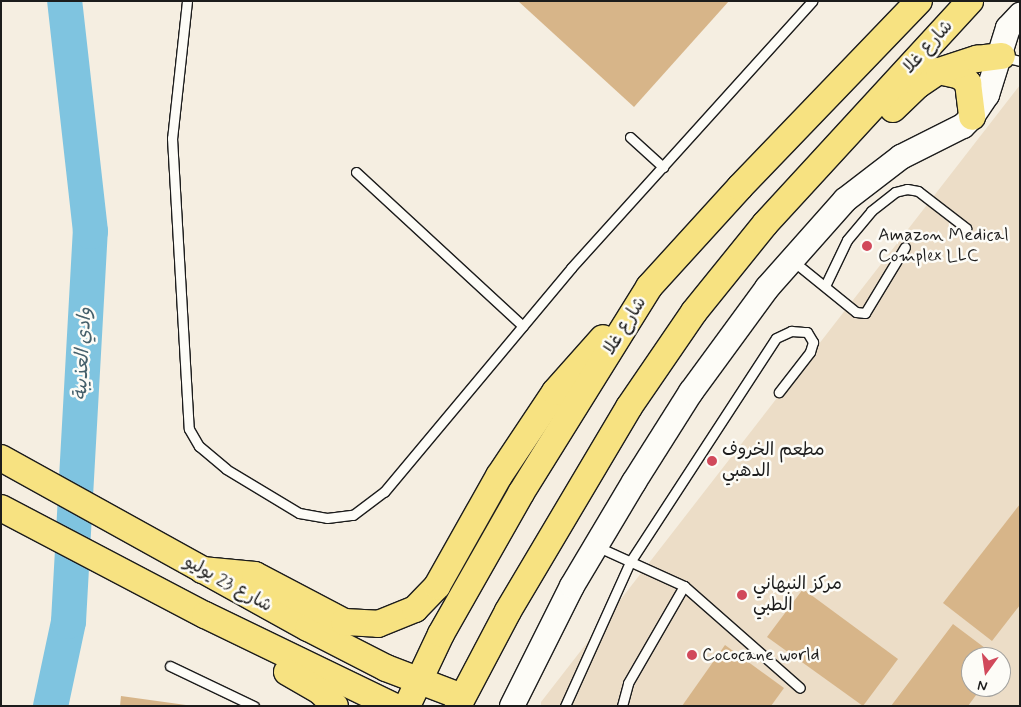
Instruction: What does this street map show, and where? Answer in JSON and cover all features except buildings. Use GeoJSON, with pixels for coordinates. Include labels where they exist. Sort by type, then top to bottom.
{"type":"FeatureCollection","features":[{"type":"Feature","properties":{"kind":"main road"},"geometry":{"type":"LineString","coordinates":[[843,83],[855,58],[900,1]]}},
{"type":"Feature","properties":{"kind":"main road","name":"شارع غلا"},"geometry":{"type":"LineString","coordinates":[[407,706],[440,634],[521,494],[649,287],[740,187],[843,83],[919,1]]}},
{"type":"Feature","properties":{"kind":"main road","name":"شارع غلا"},"geometry":{"type":"LineString","coordinates":[[460,701],[508,611],[629,407],[694,312],[765,224],[970,1]]}},
{"type":"Feature","properties":{"kind":"main road"},"geometry":{"type":"LineString","coordinates":[[830,154],[862,139],[918,85],[939,71],[1011,59]]}},
{"type":"Feature","properties":{"kind":"main road"},"geometry":{"type":"LineString","coordinates":[[939,71],[960,76],[968,83],[972,117]]}},
{"type":"Feature","properties":{"kind":"main road"},"geometry":{"type":"LineString","coordinates":[[202,570],[255,575],[344,622],[378,624],[416,609],[437,586],[499,476],[554,392],[649,287]]}},
{"type":"Feature","properties":{"kind":"main road","name":"شارع 23 يوليو"},"geometry":{"type":"LineString","coordinates":[[1,458],[360,655],[418,680],[460,701]]}},
{"type":"Feature","properties":{"kind":"main road","name":"شارع 23 يوليو"},"geometry":{"type":"LineString","coordinates":[[1,508],[177,600],[393,706]]}},
{"type":"Feature","properties":{"kind":"main road"},"geometry":{"type":"LineString","coordinates":[[177,600],[192,619],[320,691],[335,706]]}},
{"type":"Feature","properties":{"kind":"street"},"geometry":{"type":"LineString","coordinates":[[512,706],[572,586],[691,392],[791,260],[845,200],[902,157],[963,126],[972,117],[1011,59],[1008,28],[1020,15]]}},
{"type":"Feature","properties":{"kind":"lane"},"geometry":{"type":"LineString","coordinates":[[187,1],[172,138],[186,404],[189,429],[199,446],[226,469],[298,513],[327,518],[354,515],[384,492],[523,326],[812,1]]}},
{"type":"Feature","properties":{"kind":"lane"},"geometry":{"type":"LineString","coordinates":[[630,137],[664,167]]}},
{"type":"Feature","properties":{"kind":"lane"},"geometry":{"type":"LineString","coordinates":[[356,172],[523,326]]}},
{"type":"Feature","properties":{"kind":"lane"},"geometry":{"type":"LineString","coordinates":[[825,286],[847,240],[871,211],[895,192],[907,189],[918,191],[966,228]]}},
{"type":"Feature","properties":{"kind":"lane"},"geometry":{"type":"LineString","coordinates":[[791,260],[856,312],[865,313],[905,247]]}},
{"type":"Feature","properties":{"kind":"lane"},"geometry":{"type":"LineString","coordinates":[[565,706],[630,562],[776,338],[791,331],[807,332],[813,342],[810,352],[779,392]]}},
{"type":"Feature","properties":{"kind":"lane"},"geometry":{"type":"LineString","coordinates":[[596,546],[684,586],[800,688]]}},
{"type":"Feature","properties":{"kind":"lane"},"geometry":{"type":"LineString","coordinates":[[622,706],[628,683],[684,586]]}},
{"type":"Feature","properties":{"kind":"lane"},"geometry":{"type":"LineString","coordinates":[[170,666],[254,706]]}},
{"type":"Feature","properties":{"kind":"shaded area"},"geometry":{"type":"Polygon","coordinates":[[[1020,85],[1020,706],[541,706],[541,702],[1020,85]]]}},
{"type":"Feature","properties":{"kind":"waterway","name":"وادي العذيبة"},"geometry":{"type":"LineString","coordinates":[[50,706],[68,621],[90,231],[64,1]]}},
{"type":"Feature","properties":{"kind":"place","name":"Amazon Medical Complex LLC"},"geometry":{"type":"Point","coordinates":[867,246]}},
{"type":"Feature","properties":{"kind":"place","name":"مطعم الخروف الدهبي"},"geometry":{"type":"Point","coordinates":[712,461]}},
{"type":"Feature","properties":{"kind":"place","name":"مركز النبهاني الطبي"},"geometry":{"type":"Point","coordinates":[742,595]}},
{"type":"Feature","properties":{"kind":"place","name":"Cococane world"},"geometry":{"type":"Point","coordinates":[692,655]}}]}
